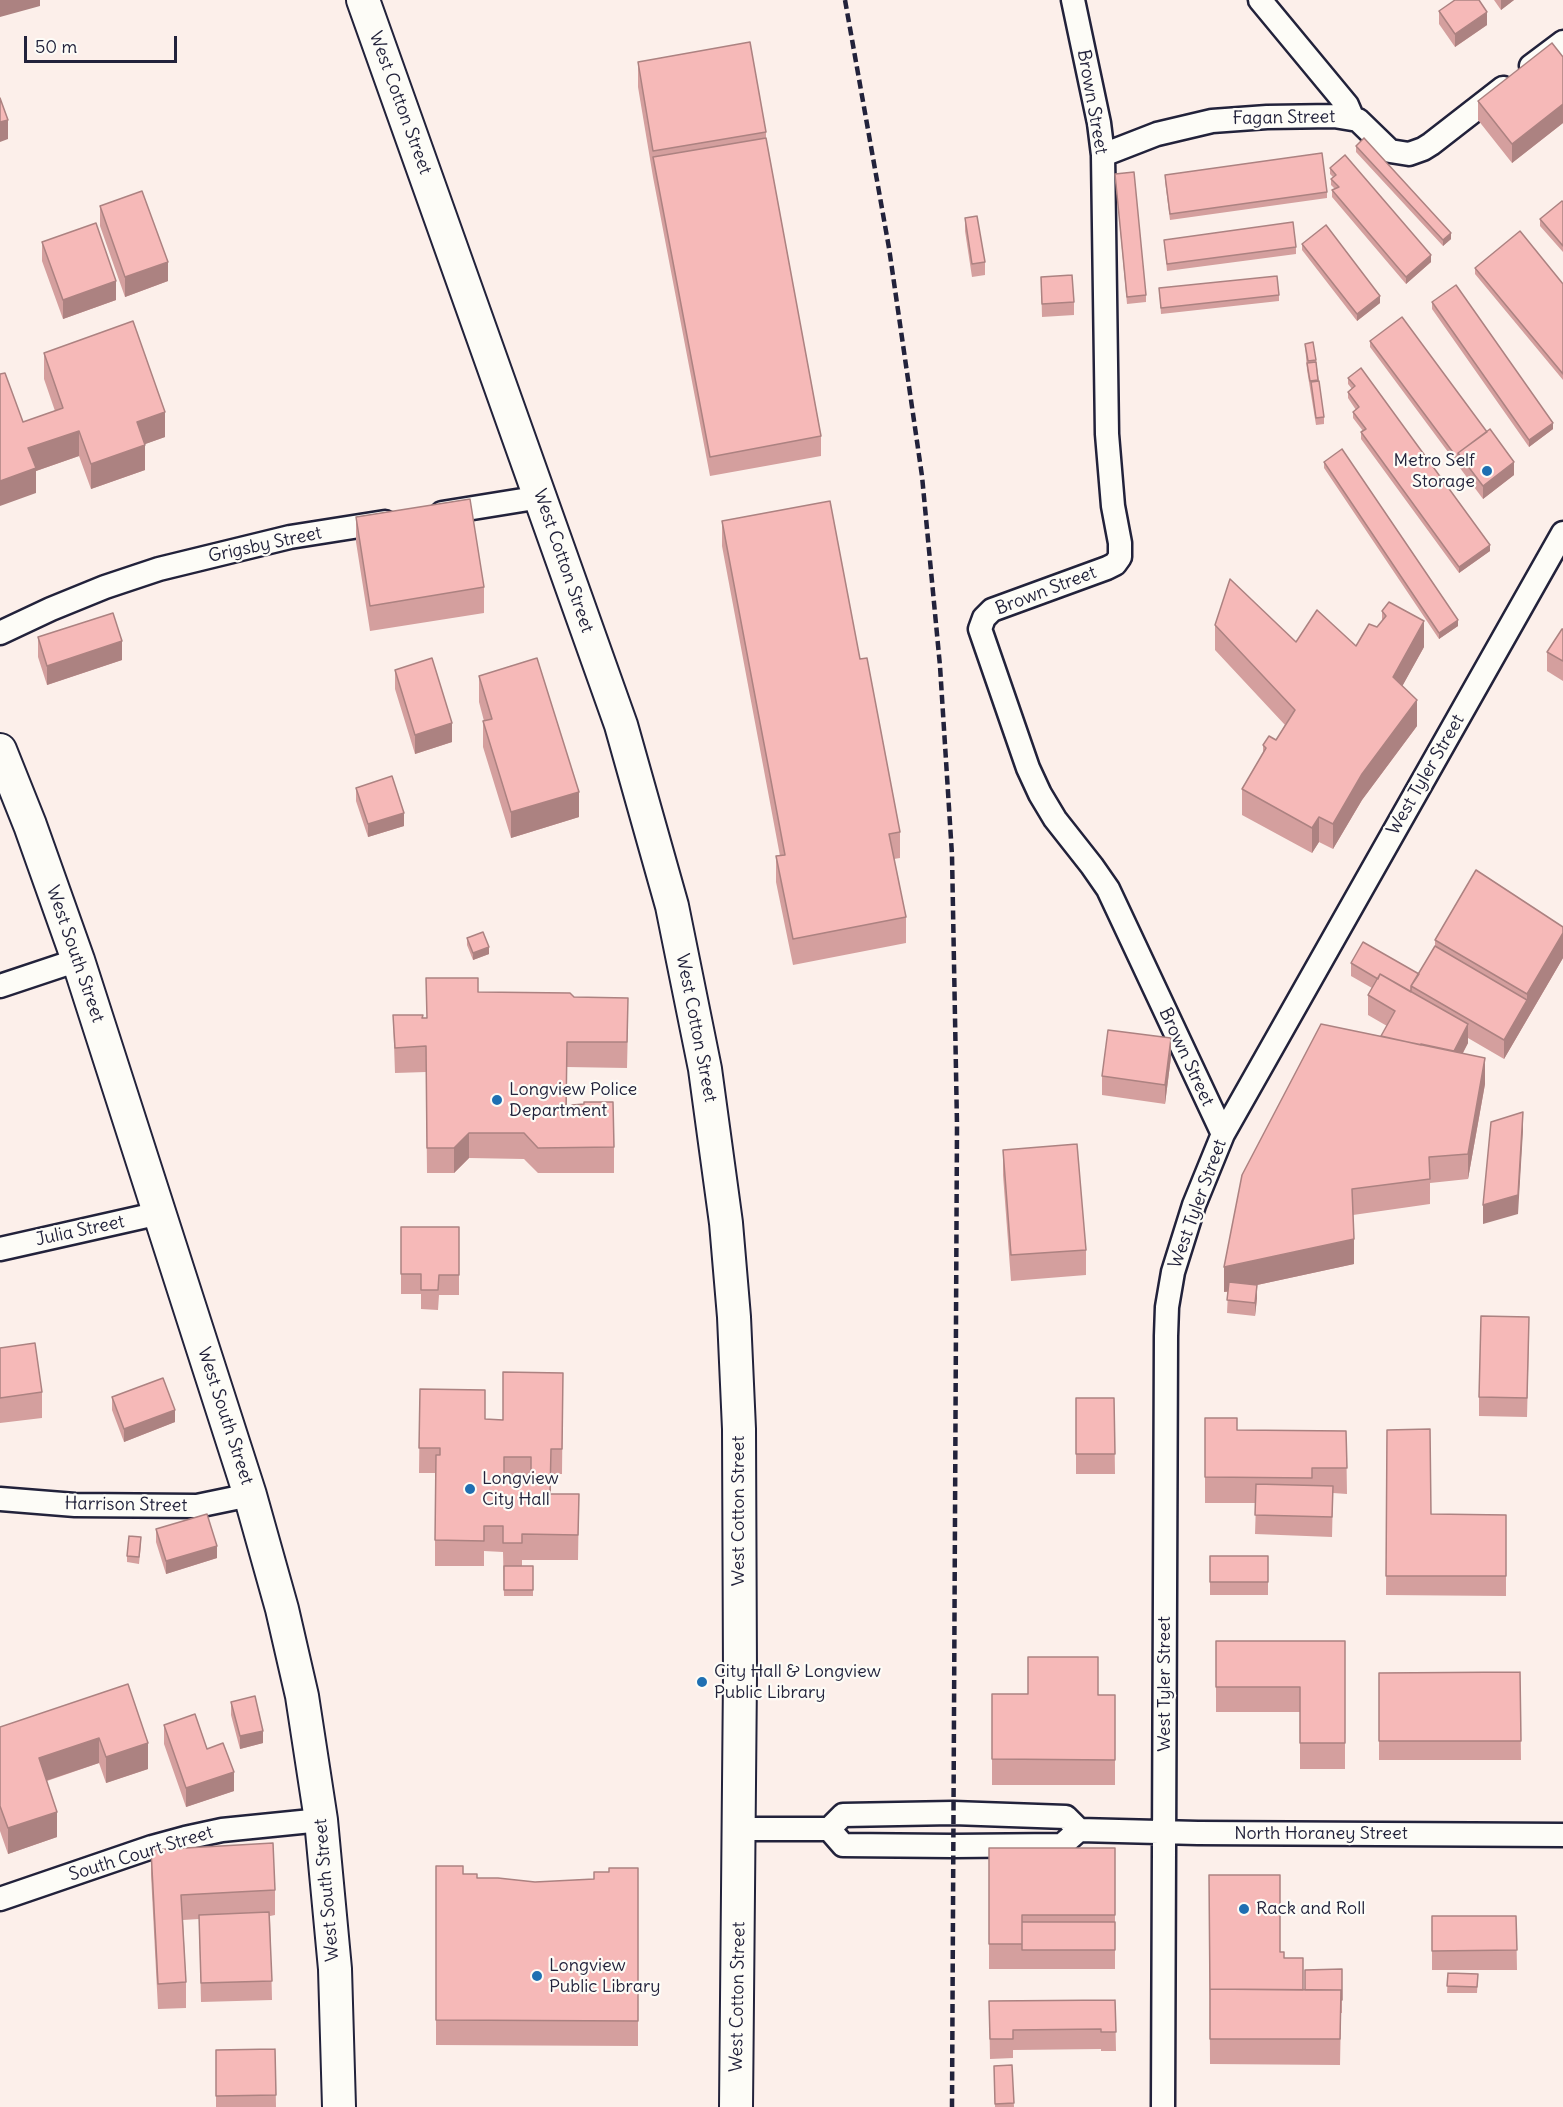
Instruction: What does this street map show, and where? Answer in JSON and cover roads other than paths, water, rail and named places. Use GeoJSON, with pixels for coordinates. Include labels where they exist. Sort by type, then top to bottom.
{"type":"FeatureCollection","features":[{"type":"Feature","properties":{"kind":"main road","name":"West Cotton Street"},"geometry":{"type":"LineString","coordinates":[[363,0],[621,725],[656,846],[680,942],[711,1107],[732,1285],[739,1429],[736,2107]]}},
{"type":"Feature","properties":{"kind":"main road","name":"West South Street"},"geometry":{"type":"LineString","coordinates":[[0,750],[30,825],[78,960],[250,1495],[282,1609],[300,1687],[321,1820],[334,1969],[339,2107]]}},
{"type":"Feature","properties":{"kind":"street","name":"Brown Street"},"geometry":{"type":"LineString","coordinates":[[1073,0],[1099,123],[1103,155],[1107,434],[1120,557],[1115,564],[1107,568],[992,610],[984,618],[980,629],[1028,768],[1040,794],[1055,819],[1108,889],[1223,1134]]}},
{"type":"Feature","properties":{"kind":"street"},"geometry":{"type":"LineString","coordinates":[[1260,0],[1347,105],[1353,119]]}},
{"type":"Feature","properties":{"kind":"street","name":"Fagan Street"},"geometry":{"type":"LineString","coordinates":[[1103,155],[1157,134],[1224,120],[1334,116],[1363,123],[1390,151],[1403,154],[1416,153],[1431,144],[1563,42]]}},
{"type":"Feature","properties":{"kind":"street"},"geometry":{"type":"LineString","coordinates":[[427,515],[541,497]]}},
{"type":"Feature","properties":{"kind":"street","name":"Grigsby Street"},"geometry":{"type":"LineString","coordinates":[[0,633],[62,604],[159,569],[290,537],[404,519]]}},
{"type":"Feature","properties":{"kind":"street","name":"West Tyler Street"},"geometry":{"type":"LineString","coordinates":[[1163,2107],[1167,1308],[1173,1272],[1194,1205],[1223,1134],[1563,533]]}},
{"type":"Feature","properties":{"kind":"street"},"geometry":{"type":"LineString","coordinates":[[0,986],[78,960]]}},
{"type":"Feature","properties":{"kind":"street","name":"Julia Street"},"geometry":{"type":"LineString","coordinates":[[0,1249],[160,1213]]}},
{"type":"Feature","properties":{"kind":"street","name":"Harrison Street"},"geometry":{"type":"LineString","coordinates":[[0,1499],[75,1505],[197,1506],[250,1495]]}},
{"type":"Feature","properties":{"kind":"street","name":"North Horaney Street"},"geometry":{"type":"LineString","coordinates":[[829,1829],[843,1815],[953,1813],[1066,1817],[1079,1830],[1164,1833],[1563,1835]]}},
{"type":"Feature","properties":{"kind":"street","name":"South Court Street"},"geometry":{"type":"LineString","coordinates":[[0,1899],[169,1842],[222,1830],[321,1820]]}},
{"type":"Feature","properties":{"kind":"street"},"geometry":{"type":"LineString","coordinates":[[739,1829],[829,1829],[843,1845],[953,1846],[1062,1845],[1079,1830]]}},
{"type":"Feature","properties":{"kind":"railway"},"geometry":{"type":"LineString","coordinates":[[845,0],[889,248],[922,476],[940,666],[952,855],[957,1125],[952,2107]]}},
{"type":"Feature","properties":{"kind":"place","name":"Metro Self Storage"},"geometry":{"type":"Point","coordinates":[1487,471]}},
{"type":"Feature","properties":{"kind":"place","name":"Longview Police Department"},"geometry":{"type":"Point","coordinates":[497,1100]}},
{"type":"Feature","properties":{"kind":"place","name":"Longview City Hall"},"geometry":{"type":"Point","coordinates":[470,1489]}},
{"type":"Feature","properties":{"kind":"place","name":"City Hall & Longview Public Library"},"geometry":{"type":"Point","coordinates":[702,1682]}},
{"type":"Feature","properties":{"kind":"place","name":"Rack and Roll"},"geometry":{"type":"Point","coordinates":[1244,1909]}},
{"type":"Feature","properties":{"kind":"place","name":"Longview Public Library"},"geometry":{"type":"Point","coordinates":[537,1976]}}]}
